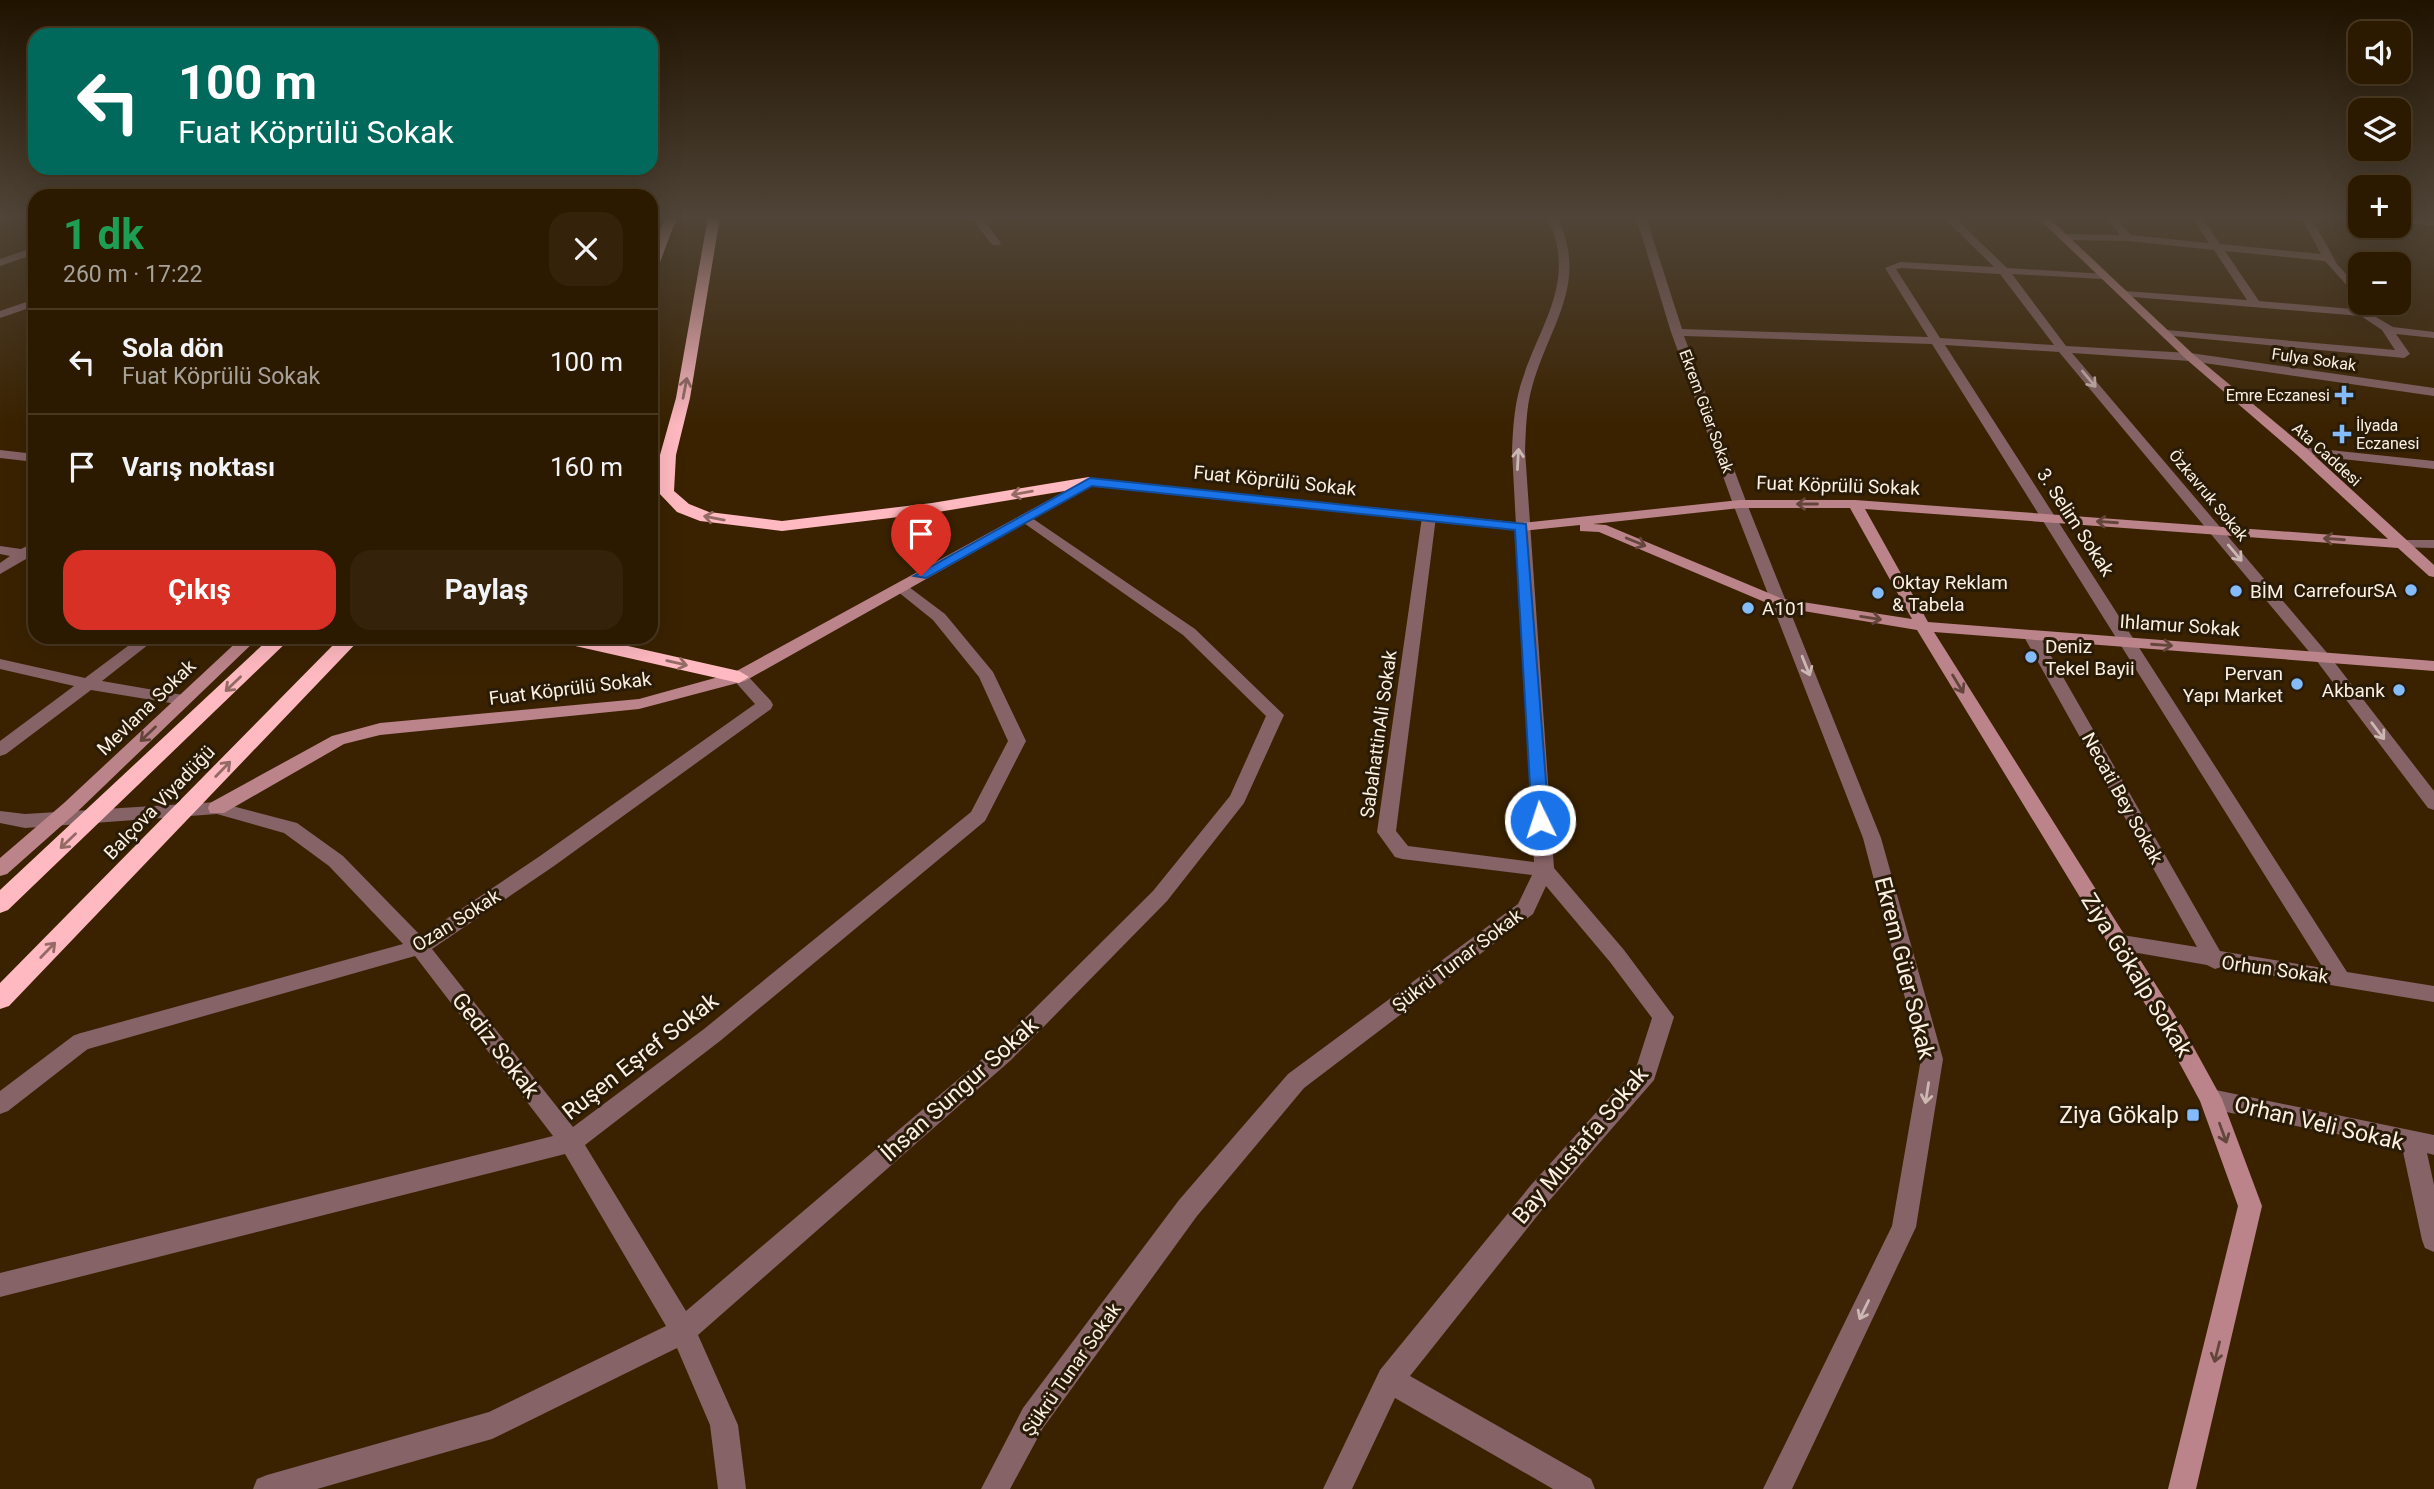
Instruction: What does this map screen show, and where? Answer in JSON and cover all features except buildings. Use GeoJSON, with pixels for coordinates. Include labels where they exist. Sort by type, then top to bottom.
{"type":"FeatureCollection","features":[{"type":"Feature","properties":{"kind":"highway"},"geometry":{"type":"LineString","coordinates":[[702,286],[683,398],[668,455],[666,492],[683,508],[706,517],[782,526],[932,508],[1090,482]]}},
{"type":"Feature","properties":{"kind":"highway","name":"Balçova Viyadüğü"},"geometry":{"type":"LineString","coordinates":[[0,904],[275,644]]}},
{"type":"Feature","properties":{"kind":"highway","name":"Balçova Viyadüğü"},"geometry":{"type":"LineString","coordinates":[[0,999],[345,644]]}},
{"type":"Feature","properties":{"kind":"highway"},"geometry":{"type":"LineString","coordinates":[[593,644],[739,677]]}},
{"type":"Feature","properties":{"kind":"main road","name":"Ata Caddesi"},"geometry":{"type":"LineString","coordinates":[[2115,286],[2167,333],[2190,358],[2301,451],[2434,573]]}},
{"type":"Feature","properties":{"kind":"main road","name":"Fuat Köprülü Sokak"},"geometry":{"type":"LineString","coordinates":[[217,808],[338,740],[380,729],[639,704],[739,677],[1090,482],[1522,527],[1740,504],[1855,503],[2402,544]]}},
{"type":"Feature","properties":{"kind":"main road","name":"Ziya Gökalp Sokak"},"geometry":{"type":"LineString","coordinates":[[1855,503],[1923,626],[2175,1034],[2211,1099],[2250,1206],[2182,1489]]}},
{"type":"Feature","properties":{"kind":"main road"},"geometry":{"type":"LineString","coordinates":[[1522,527],[1601,528],[1779,603]]}},
{"type":"Feature","properties":{"kind":"main road","name":"Ihlamur Sokak"},"geometry":{"type":"LineString","coordinates":[[1779,603],[1923,626],[2434,666]]}},
{"type":"Feature","properties":{"kind":"main road","name":"Mevlana Sokak"},"geometry":{"type":"LineString","coordinates":[[0,869],[71,807],[243,644]]}},
{"type":"Feature","properties":{"kind":"street","name":"Şükrü Tunar Sokak"},"geometry":{"type":"LineString","coordinates":[[995,1489],[1033,1418],[1180,1219],[1296,1081],[1526,909],[1544,870],[1517,477],[1521,405],[1555,312],[1561,286]]}},
{"type":"Feature","properties":{"kind":"street","name":"Ekrem Güer Sokak"},"geometry":{"type":"LineString","coordinates":[[1663,286],[1740,504],[1872,838],[1932,1059],[1904,1227],[1777,1489]]}},
{"type":"Feature","properties":{"kind":"street","name":"3. Selim Sokak"},"geometry":{"type":"LineString","coordinates":[[1901,286],[2341,979]]}},
{"type":"Feature","properties":{"kind":"street","name":"Özkavruk Sokak"},"geometry":{"type":"LineString","coordinates":[[2015,286],[2062,348],[2322,657],[2434,804]]}},
{"type":"Feature","properties":{"kind":"street"},"geometry":{"type":"LineString","coordinates":[[2242,286],[2253,302]]}},
{"type":"Feature","properties":{"kind":"street"},"geometry":{"type":"LineString","coordinates":[[2125,294],[2253,302],[2364,313],[2389,330],[2434,335]]}},
{"type":"Feature","properties":{"kind":"street"},"geometry":{"type":"LineString","coordinates":[[0,316],[28,305]]}},
{"type":"Feature","properties":{"kind":"street"},"geometry":{"type":"LineString","coordinates":[[2167,333],[2404,354],[2376,315]]}},
{"type":"Feature","properties":{"kind":"street","name":"Fulya Sokak"},"geometry":{"type":"LineString","coordinates":[[1677,332],[1860,336],[2190,358],[2434,392]]}},
{"type":"Feature","properties":{"kind":"street"},"geometry":{"type":"LineString","coordinates":[[2301,451],[2434,465]]}},
{"type":"Feature","properties":{"kind":"street"},"geometry":{"type":"LineString","coordinates":[[0,454],[28,457]]}},
{"type":"Feature","properties":{"kind":"street","name":"SabahattinAli Sokak"},"geometry":{"type":"LineString","coordinates":[[1429,517],[1386,832],[1402,852],[1544,870]]}},
{"type":"Feature","properties":{"kind":"street","name":"İhsan Sungur Sokak"},"geometry":{"type":"LineString","coordinates":[[267,1489],[492,1425],[683,1331],[1003,1054],[1160,896],[1238,799],[1276,715],[1189,632],[1026,518]]}},
{"type":"Feature","properties":{"kind":"street"},"geometry":{"type":"LineString","coordinates":[[2402,544],[2434,544]]}},
{"type":"Feature","properties":{"kind":"street"},"geometry":{"type":"LineString","coordinates":[[0,550],[28,552]]}},
{"type":"Feature","properties":{"kind":"street"},"geometry":{"type":"LineString","coordinates":[[0,570],[28,554]]}},
{"type":"Feature","properties":{"kind":"street","name":"Ruşen Eşref Sokak"},"geometry":{"type":"LineString","coordinates":[[0,1285],[571,1142],[712,1035],[978,816],[1017,741],[987,676],[939,617],[900,587]]}},
{"type":"Feature","properties":{"kind":"street","name":"Necati Bey Sokak"},"geometry":{"type":"LineString","coordinates":[[2031,635],[2214,961]]}},
{"type":"Feature","properties":{"kind":"street"},"geometry":{"type":"LineString","coordinates":[[0,750],[141,644]]}},
{"type":"Feature","properties":{"kind":"street"},"geometry":{"type":"LineString","coordinates":[[0,664],[87,684],[183,700]]}},
{"type":"Feature","properties":{"kind":"street","name":"Ozan Sokak"},"geometry":{"type":"LineString","coordinates":[[0,1104],[81,1042],[419,947],[547,861],[765,705],[739,677]]}},
{"type":"Feature","properties":{"kind":"street"},"geometry":{"type":"LineString","coordinates":[[0,817],[25,821],[217,808]]}},
{"type":"Feature","properties":{"kind":"street","name":"Gediz Sokak"},"geometry":{"type":"LineString","coordinates":[[217,808],[290,828],[336,861],[419,947],[571,1142],[683,1331],[724,1425],[732,1489]]}},
{"type":"Feature","properties":{"kind":"street","name":"Bay Mustafa Sokak"},"geometry":{"type":"LineString","coordinates":[[1390,1380],[1540,1192],[1646,1073],[1662,1017],[1617,956],[1544,870]]}},
{"type":"Feature","properties":{"kind":"street","name":"Orhun Sokak"},"geometry":{"type":"LineString","coordinates":[[2116,942],[2214,961],[2434,994]]}},
{"type":"Feature","properties":{"kind":"street","name":"Orhan Veli Sokak"},"geometry":{"type":"LineString","coordinates":[[2211,1099],[2423,1142],[2434,1240]]}},
{"type":"Feature","properties":{"kind":"street"},"geometry":{"type":"LineString","coordinates":[[1337,1489],[1390,1380],[1581,1489]]}},
{"type":"Feature","properties":{"kind":"place","name":"Emre Eczanesi"},"geometry":{"type":"Point","coordinates":[2344,395]}},
{"type":"Feature","properties":{"kind":"place","name":"İlyada Eczanesi"},"geometry":{"type":"Point","coordinates":[2342,434]}},
{"type":"Feature","properties":{"kind":"place","name":"CarrefourSA"},"geometry":{"type":"Point","coordinates":[2411,590]}},
{"type":"Feature","properties":{"kind":"place","name":"BİM"},"geometry":{"type":"Point","coordinates":[2236,591]}},
{"type":"Feature","properties":{"kind":"place","name":"Oktay Reklam & Tabela"},"geometry":{"type":"Point","coordinates":[1878,593]}},
{"type":"Feature","properties":{"kind":"place","name":"A101"},"geometry":{"type":"Point","coordinates":[1748,608]}},
{"type":"Feature","properties":{"kind":"place","name":"Deniz Tekel Bayii"},"geometry":{"type":"Point","coordinates":[2031,657]}},
{"type":"Feature","properties":{"kind":"place","name":"Pervan Yapı Market"},"geometry":{"type":"Point","coordinates":[2297,684]}},
{"type":"Feature","properties":{"kind":"place","name":"Akbank"},"geometry":{"type":"Point","coordinates":[2399,690]}},
{"type":"Feature","properties":{"kind":"place","name":"Ziya Gökalp"},"geometry":{"type":"Point","coordinates":[2193,1115]}},
{"type":"Feature","properties":{"kind":"route"},"geometry":{"type":"LineString","coordinates":[[921,576],[1090,482],[1522,527],[1540,820]]}}]}
